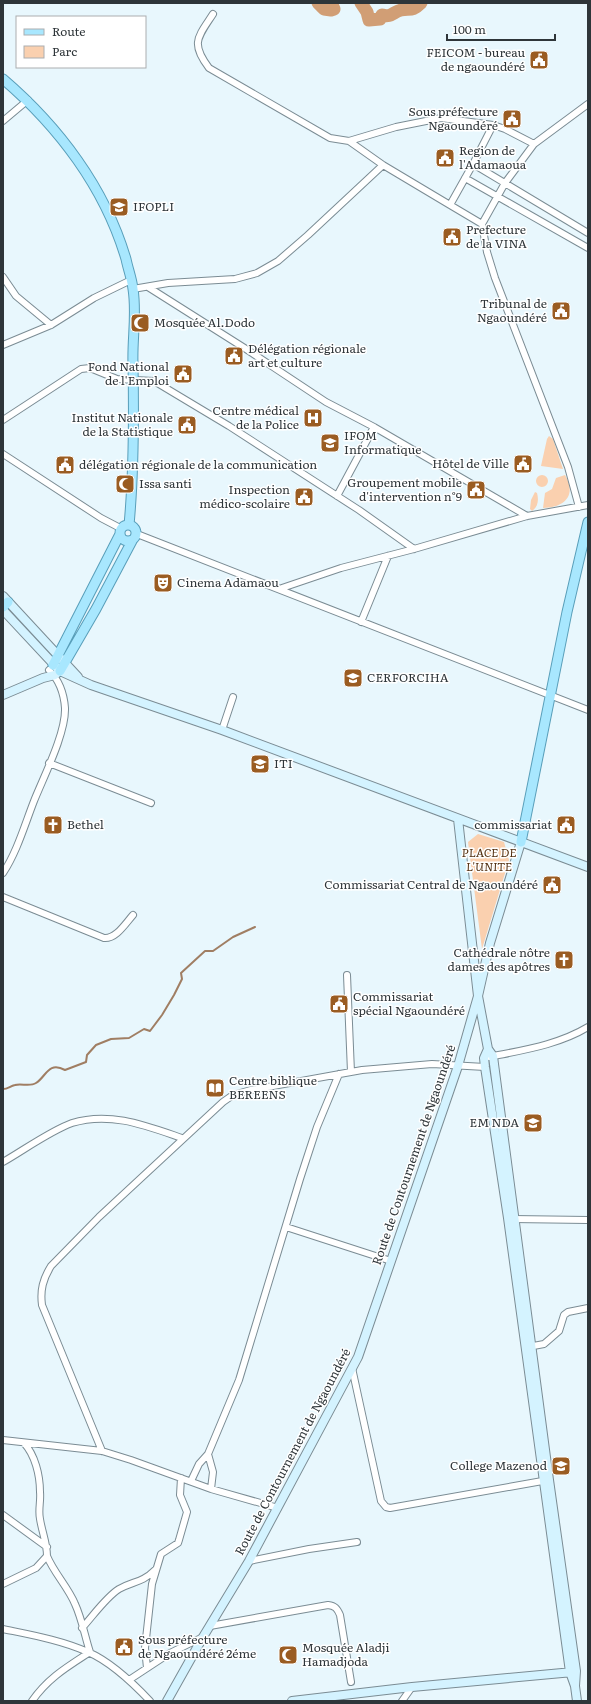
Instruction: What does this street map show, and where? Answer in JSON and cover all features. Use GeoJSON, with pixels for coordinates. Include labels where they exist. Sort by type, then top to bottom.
{"type":"FeatureCollection","features":[{"type":"Feature","properties":{"kind":"main road"},"geometry":{"type":"LineString","coordinates":[[3,79],[28,100],[63,141],[96,188],[119,236],[132,285],[135,328],[133,363],[132,492],[123,529],[58,656],[54,670]]}},
{"type":"Feature","properties":{"kind":"main road"},"geometry":{"type":"LineString","coordinates":[[521,842],[550,695],[588,522]]}},
{"type":"Feature","properties":{"kind":"main road"},"geometry":{"type":"LineString","coordinates":[[3,695],[43,678],[65,663],[96,610],[134,538],[135,529],[123,529]]}},
{"type":"Feature","properties":{"kind":"main road"},"geometry":{"type":"LineString","coordinates":[[123,529],[124,541],[134,538]]}},
{"type":"Feature","properties":{"kind":"main road"},"geometry":{"type":"LineString","coordinates":[[5,602],[79,679]]}},
{"type":"Feature","properties":{"kind":"main road"},"geometry":{"type":"LineString","coordinates":[[84,603],[96,610]]}},
{"type":"Feature","properties":{"kind":"main road"},"geometry":{"type":"LineString","coordinates":[[3,610],[54,670],[222,730],[458,820],[588,867]]}},
{"type":"Feature","properties":{"kind":"main road"},"geometry":{"type":"LineString","coordinates":[[458,820],[478,996],[491,1053],[511,1219],[577,1701]]}},
{"type":"Feature","properties":{"kind":"main road","name":"Route de Contournement de Ngaoundéré"},"geometry":{"type":"LineString","coordinates":[[167,1701],[203,1637],[249,1561],[358,1357],[458,1066],[478,996],[490,943],[521,842]]}},
{"type":"Feature","properties":{"kind":"main road"},"geometry":{"type":"LineString","coordinates":[[491,1053],[484,1058],[485,1067],[511,1219]]}},
{"type":"Feature","properties":{"kind":"main road"},"geometry":{"type":"LineString","coordinates":[[292,1701],[412,1687],[573,1672]]}},
{"type":"Feature","properties":{"kind":"street"},"geometry":{"type":"LineString","coordinates":[[213,14],[198,36],[197,49],[209,68],[330,138],[349,141],[396,127],[441,118],[505,128],[534,144]]}},
{"type":"Feature","properties":{"kind":"street"},"geometry":{"type":"LineString","coordinates":[[3,121],[28,100]]}},
{"type":"Feature","properties":{"kind":"street"},"geometry":{"type":"LineString","coordinates":[[578,507],[568,467],[495,278],[487,252],[482,224],[505,183],[534,144],[588,104]]}},
{"type":"Feature","properties":{"kind":"street"},"geometry":{"type":"LineString","coordinates":[[450,205],[493,125]]}},
{"type":"Feature","properties":{"kind":"street"},"geometry":{"type":"LineString","coordinates":[[349,141],[383,165],[482,224]]}},
{"type":"Feature","properties":{"kind":"street"},"geometry":{"type":"LineString","coordinates":[[473,164],[588,233]]}},
{"type":"Feature","properties":{"kind":"street"},"geometry":{"type":"LineString","coordinates":[[3,345],[51,325],[94,298],[132,285],[148,287],[168,283],[235,279],[257,273],[278,261],[383,165]]}},
{"type":"Feature","properties":{"kind":"street"},"geometry":{"type":"LineString","coordinates":[[465,178],[588,248]]}},
{"type":"Feature","properties":{"kind":"street"},"geometry":{"type":"LineString","coordinates":[[3,277],[20,300],[51,325]]}},
{"type":"Feature","properties":{"kind":"street"},"geometry":{"type":"LineString","coordinates":[[148,287],[246,348],[326,402],[374,427],[527,516]]}},
{"type":"Feature","properties":{"kind":"street"},"geometry":{"type":"LineString","coordinates":[[3,420],[81,369],[90,368],[117,379],[154,381],[229,426],[337,496],[414,549]]}},
{"type":"Feature","properties":{"kind":"street"},"geometry":{"type":"LineString","coordinates":[[337,496],[374,427]]}},
{"type":"Feature","properties":{"kind":"street"},"geometry":{"type":"LineString","coordinates":[[3,454],[101,518],[123,529]]}},
{"type":"Feature","properties":{"kind":"street"},"geometry":{"type":"LineString","coordinates":[[279,589],[341,568],[414,549],[527,516],[588,506]]}},
{"type":"Feature","properties":{"kind":"street"},"geometry":{"type":"LineString","coordinates":[[134,538],[279,589],[588,710]]}},
{"type":"Feature","properties":{"kind":"street"},"geometry":{"type":"LineString","coordinates":[[361,622],[388,556]]}},
{"type":"Feature","properties":{"kind":"street"},"geometry":{"type":"LineString","coordinates":[[3,873],[18,842],[59,737],[65,709],[61,688],[54,670]]}},
{"type":"Feature","properties":{"kind":"street"},"geometry":{"type":"LineString","coordinates":[[222,730],[233,697]]}},
{"type":"Feature","properties":{"kind":"street"},"geometry":{"type":"LineString","coordinates":[[49,763],[151,802]]}},
{"type":"Feature","properties":{"kind":"street"},"geometry":{"type":"LineString","coordinates":[[3,897],[109,939],[114,936],[133,915]]}},
{"type":"Feature","properties":{"kind":"street"},"geometry":{"type":"LineString","coordinates":[[347,975],[351,1072]]}},
{"type":"Feature","properties":{"kind":"street"},"geometry":{"type":"LineString","coordinates":[[491,1053],[530,1050],[576,1034],[588,1026]]}},
{"type":"Feature","properties":{"kind":"street"},"geometry":{"type":"LineString","coordinates":[[102,1451],[42,1305],[40,1294],[42,1283],[51,1266],[99,1216],[182,1138],[233,1095],[251,1090],[351,1072],[432,1064],[485,1067]]}},
{"type":"Feature","properties":{"kind":"street"},"geometry":{"type":"LineString","coordinates":[[191,1482],[199,1464],[208,1454],[239,1380],[317,1127],[339,1074]]}},
{"type":"Feature","properties":{"kind":"street"},"geometry":{"type":"LineString","coordinates":[[3,1162],[59,1129],[76,1122],[96,1119],[128,1121],[182,1138]]}},
{"type":"Feature","properties":{"kind":"street"},"geometry":{"type":"LineString","coordinates":[[511,1219],[588,1220]]}},
{"type":"Feature","properties":{"kind":"street"},"geometry":{"type":"LineString","coordinates":[[286,1227],[392,1260]]}},
{"type":"Feature","properties":{"kind":"street"},"geometry":{"type":"LineString","coordinates":[[528,1346],[544,1344],[559,1332],[564,1315],[568,1312],[588,1308]]}},
{"type":"Feature","properties":{"kind":"street"},"geometry":{"type":"LineString","coordinates":[[352,1368],[381,1501],[386,1507],[390,1508],[546,1480]]}},
{"type":"Feature","properties":{"kind":"street"},"geometry":{"type":"LineString","coordinates":[[3,1440],[102,1451],[211,1489],[278,1508]]}},
{"type":"Feature","properties":{"kind":"street"},"geometry":{"type":"LineString","coordinates":[[24,1443],[29,1448],[34,1458],[40,1491],[39,1517],[47,1547],[47,1556],[52,1567],[68,1589],[76,1605],[90,1652]]}},
{"type":"Feature","properties":{"kind":"street"},"geometry":{"type":"LineString","coordinates":[[208,1454],[213,1472],[211,1489]]}},
{"type":"Feature","properties":{"kind":"street"},"geometry":{"type":"LineString","coordinates":[[147,1668],[144,1648],[152,1584],[161,1554],[179,1540],[187,1512],[180,1495],[181,1478]]}},
{"type":"Feature","properties":{"kind":"street"},"geometry":{"type":"LineString","coordinates":[[3,1515],[47,1547]]}},
{"type":"Feature","properties":{"kind":"street"},"geometry":{"type":"LineString","coordinates":[[249,1561],[309,1549],[357,1542]]}},
{"type":"Feature","properties":{"kind":"street"},"geometry":{"type":"LineString","coordinates":[[3,1584],[36,1568],[47,1556]]}},
{"type":"Feature","properties":{"kind":"street"},"geometry":{"type":"LineString","coordinates":[[36,1568],[52,1567]]}},
{"type":"Feature","properties":{"kind":"street"},"geometry":{"type":"LineString","coordinates":[[82,1628],[114,1593],[142,1580],[156,1569]]}},
{"type":"Feature","properties":{"kind":"street"},"geometry":{"type":"LineString","coordinates":[[210,1626],[328,1605],[333,1606],[337,1608],[340,1615],[351,1682]]}},
{"type":"Feature","properties":{"kind":"street"},"geometry":{"type":"LineString","coordinates":[[3,1629],[62,1642],[90,1652],[129,1680],[150,1701]]}},
{"type":"Feature","properties":{"kind":"street"},"geometry":{"type":"LineString","coordinates":[[129,1680],[170,1653],[203,1637]]}},
{"type":"Feature","properties":{"kind":"street"},"geometry":{"type":"LineString","coordinates":[[32,1701],[41,1688],[52,1677],[90,1652]]}},
{"type":"Feature","properties":{"kind":"street"},"geometry":{"type":"LineString","coordinates":[[402,1701],[412,1687]]}},
{"type":"Feature","properties":{"kind":"green space"},"geometry":{"type":"Polygon","coordinates":[[[549,436],[553,439],[563,469],[541,466],[549,436]]]}},
{"type":"Feature","properties":{"kind":"green space"},"geometry":{"type":"Polygon","coordinates":[[[542,475],[546,477],[548,481],[546,485],[542,487],[538,485],[536,481],[538,477],[542,475]]]}},
{"type":"Feature","properties":{"kind":"green space"},"geometry":{"type":"Polygon","coordinates":[[[565,475],[570,489],[567,499],[557,506],[543,508],[545,493],[552,489],[556,478],[565,475]]]}},
{"type":"Feature","properties":{"kind":"green space"},"geometry":{"type":"Polygon","coordinates":[[[535,492],[538,496],[538,503],[532,511],[530,509],[531,500],[535,492]]]}},
{"type":"Feature","properties":{"kind":"green space","name":"PLACE DE L'UNITE"},"geometry":{"type":"Polygon","coordinates":[[[478,834],[504,842],[509,860],[482,949],[468,842],[478,834]]]}},
{"type":"Feature","properties":{"kind":"waterway"},"geometry":{"type":"LineString","coordinates":[[318,3],[324,9],[331,10],[334,9],[331,3]]}},
{"type":"Feature","properties":{"kind":"waterway"},"geometry":{"type":"LineString","coordinates":[[361,3],[367,12],[369,20],[380,19],[382,15],[388,16],[401,10],[413,9],[421,3]]}},
{"type":"Feature","properties":{"kind":"waterway"},"geometry":{"type":"LineString","coordinates":[[3,1089],[13,1085],[34,1084],[48,1071],[55,1067],[65,1070],[86,1062],[87,1055],[96,1045],[111,1039],[129,1038],[144,1029],[150,1031],[174,995],[182,979],[181,973],[205,951],[213,951],[233,937],[255,927]]}},
{"type":"Feature","properties":{"kind":"place","name":"FEICOM - bureau de ngaoundéré"},"geometry":{"type":"Point","coordinates":[539,60]}},
{"type":"Feature","properties":{"kind":"place","name":"Sous préfecture Ngaoundéré"},"geometry":{"type":"Point","coordinates":[512,119]}},
{"type":"Feature","properties":{"kind":"place","name":"Region de l'Adamaoua"},"geometry":{"type":"Point","coordinates":[445,158]}},
{"type":"Feature","properties":{"kind":"place","name":"IFOPLI"},"geometry":{"type":"Point","coordinates":[119,207]}},
{"type":"Feature","properties":{"kind":"place","name":"Prefecture de la VINA"},"geometry":{"type":"Point","coordinates":[452,237]}},
{"type":"Feature","properties":{"kind":"place","name":"Tribunal de Ngaoundéré"},"geometry":{"type":"Point","coordinates":[561,311]}},
{"type":"Feature","properties":{"kind":"place","name":"Mosquée Al.Dodo"},"geometry":{"type":"Point","coordinates":[140,323]}},
{"type":"Feature","properties":{"kind":"place","name":"Délégation régionale art et culture"},"geometry":{"type":"Point","coordinates":[234,356]}},
{"type":"Feature","properties":{"kind":"place","name":"Fond National de l'Emploi"},"geometry":{"type":"Point","coordinates":[183,374]}},
{"type":"Feature","properties":{"kind":"place","name":"Centre médical de la Police"},"geometry":{"type":"Point","coordinates":[313,418]}},
{"type":"Feature","properties":{"kind":"place","name":"Institut Nationale de la Statistique"},"geometry":{"type":"Point","coordinates":[187,425]}},
{"type":"Feature","properties":{"kind":"place","name":"IFOM Informatique"},"geometry":{"type":"Point","coordinates":[330,443]}},
{"type":"Feature","properties":{"kind":"place","name":"Hôtel de Ville"},"geometry":{"type":"Point","coordinates":[523,464]}},
{"type":"Feature","properties":{"kind":"place","name":"délégation régionale de la communication"},"geometry":{"type":"Point","coordinates":[65,465]}},
{"type":"Feature","properties":{"kind":"place","name":"Issa santi"},"geometry":{"type":"Point","coordinates":[125,484]}},
{"type":"Feature","properties":{"kind":"place","name":"Groupement mobile d'intervention n°9"},"geometry":{"type":"Point","coordinates":[476,490]}},
{"type":"Feature","properties":{"kind":"place","name":"Inspection médico-scolaire"},"geometry":{"type":"Point","coordinates":[304,497]}},
{"type":"Feature","properties":{"kind":"place","name":"Cinema Adamaou"},"geometry":{"type":"Point","coordinates":[163,583]}},
{"type":"Feature","properties":{"kind":"place","name":"CERFORCIHA"},"geometry":{"type":"Point","coordinates":[353,678]}},
{"type":"Feature","properties":{"kind":"place","name":"ITI"},"geometry":{"type":"Point","coordinates":[260,764]}},
{"type":"Feature","properties":{"kind":"place","name":"Bethel"},"geometry":{"type":"Point","coordinates":[53,825]}},
{"type":"Feature","properties":{"kind":"place","name":"commissariat"},"geometry":{"type":"Point","coordinates":[566,825]}},
{"type":"Feature","properties":{"kind":"place","name":"Commissariat Central de Ngaoundéré"},"geometry":{"type":"Point","coordinates":[552,885]}},
{"type":"Feature","properties":{"kind":"place","name":"Cathédrale nôtre dames des apôtres"},"geometry":{"type":"Point","coordinates":[564,960]}},
{"type":"Feature","properties":{"kind":"place","name":"Commissariat spécial Ngaoundéré"},"geometry":{"type":"Point","coordinates":[339,1004]}},
{"type":"Feature","properties":{"kind":"place","name":"Centre biblique BEREENS"},"geometry":{"type":"Point","coordinates":[215,1088]}},
{"type":"Feature","properties":{"kind":"place","name":"EM NDA"},"geometry":{"type":"Point","coordinates":[533,1123]}},
{"type":"Feature","properties":{"kind":"place","name":"College Mazenod"},"geometry":{"type":"Point","coordinates":[561,1466]}},
{"type":"Feature","properties":{"kind":"place","name":"Sous préfecture de Ngaoundéré 2éme"},"geometry":{"type":"Point","coordinates":[124,1647]}},
{"type":"Feature","properties":{"kind":"place","name":"Mosquée Aladji Hamadjoda"},"geometry":{"type":"Point","coordinates":[288,1655]}}]}
